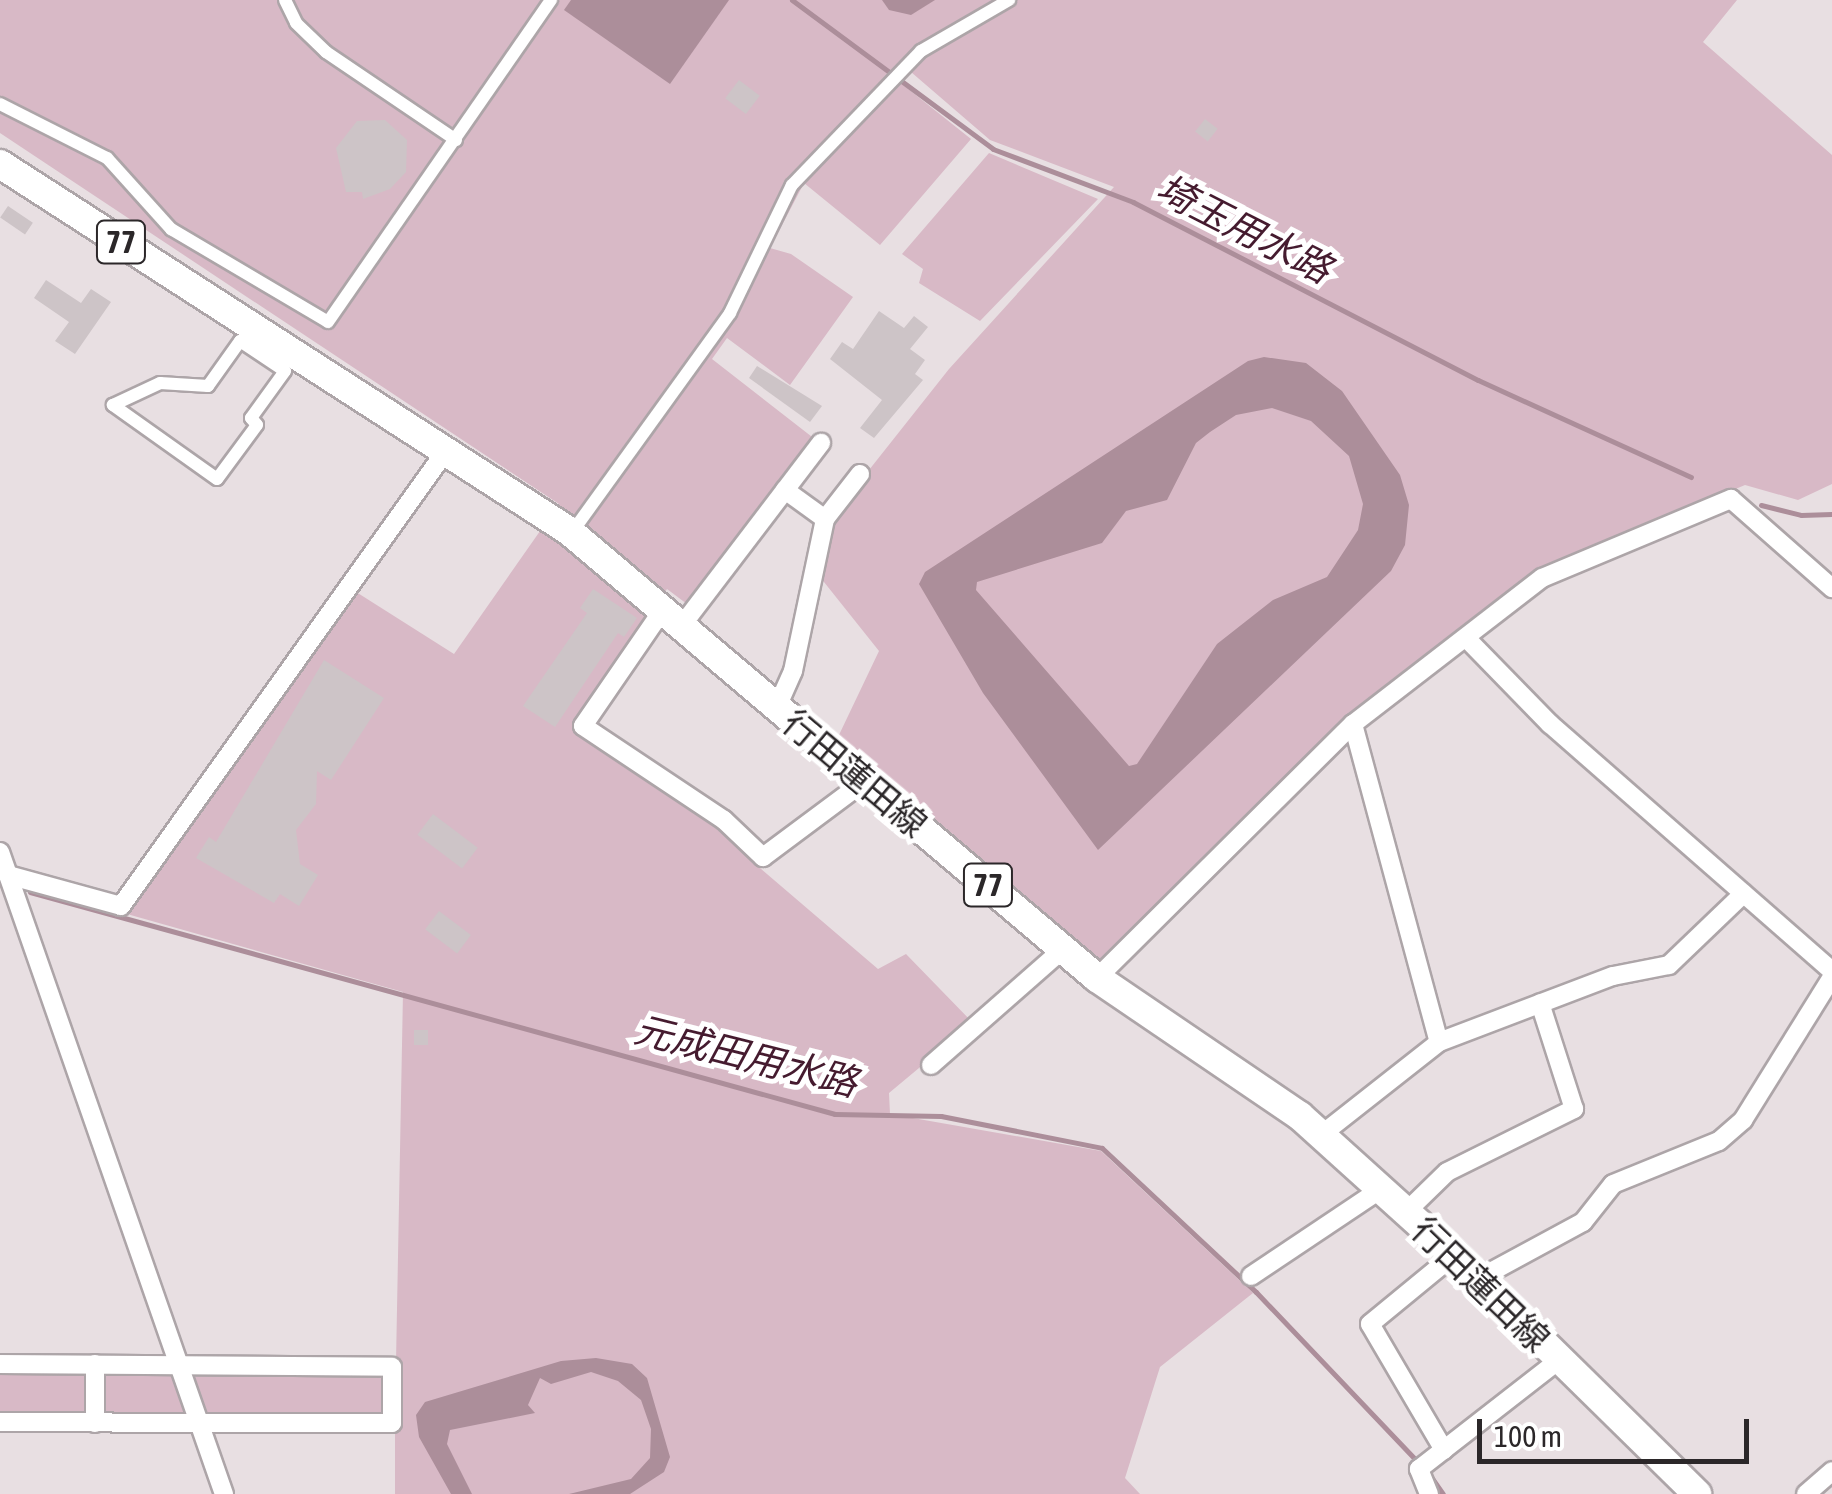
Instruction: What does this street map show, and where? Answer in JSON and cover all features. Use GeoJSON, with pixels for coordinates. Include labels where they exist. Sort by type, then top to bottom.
{"type":"FeatureCollection","features":[{"type":"Feature","properties":{"kind":"main road","name":"行田蓮田線"},"geometry":{"type":"LineString","coordinates":[[0,164],[569,531],[1097,978],[1321,1135],[1454,1256],[1697,1494]]}},
{"type":"Feature","properties":{"kind":"street"},"geometry":{"type":"LineString","coordinates":[[285,0],[296,23],[326,52],[456,140]]}},
{"type":"Feature","properties":{"kind":"street"},"geometry":{"type":"LineString","coordinates":[[0,104],[107,158],[171,229],[328,322],[551,0]]}},
{"type":"Feature","properties":{"kind":"street"},"geometry":{"type":"LineString","coordinates":[[578,524],[730,314],[792,185],[906,65],[1009,0]]}},
{"type":"Feature","properties":{"kind":"street"},"geometry":{"type":"LineString","coordinates":[[240,341],[285,370],[251,418],[257,426],[218,479],[113,406],[160,383],[208,386],[240,341]]}},
{"type":"Feature","properties":{"kind":"street"},"geometry":{"type":"LineString","coordinates":[[822,444],[583,726],[724,820],[762,857],[865,781]]}},
{"type":"Feature","properties":{"kind":"street"},"geometry":{"type":"LineString","coordinates":[[8,887],[121,906],[445,452]]}},
{"type":"Feature","properties":{"kind":"street"},"geometry":{"type":"LineString","coordinates":[[777,707],[794,671],[825,519],[860,474]]}},
{"type":"Feature","properties":{"kind":"street"},"geometry":{"type":"LineString","coordinates":[[785,490],[825,519]]}},
{"type":"Feature","properties":{"kind":"street"},"geometry":{"type":"LineString","coordinates":[[1097,978],[1354,724],[1542,578],[1730,499],[1832,588]]}},
{"type":"Feature","properties":{"kind":"street"},"geometry":{"type":"LineString","coordinates":[[1467,639],[1550,724],[1832,974],[1743,1120],[1719,1141],[1613,1184],[1583,1222],[1476,1280]]}},
{"type":"Feature","properties":{"kind":"street"},"geometry":{"type":"LineString","coordinates":[[1354,724],[1439,1042]]}},
{"type":"Feature","properties":{"kind":"street"},"geometry":{"type":"LineString","coordinates":[[0,852],[8,887],[224,1494]]}},
{"type":"Feature","properties":{"kind":"street"},"geometry":{"type":"LineString","coordinates":[[1321,1135],[1439,1042],[1613,976],[1669,965],[1744,894]]}},
{"type":"Feature","properties":{"kind":"street"},"geometry":{"type":"LineString","coordinates":[[931,1066],[1063,948]]}},
{"type":"Feature","properties":{"kind":"street"},"geometry":{"type":"LineString","coordinates":[[1406,1212],[1447,1172],[1574,1109],[1540,1004]]}},
{"type":"Feature","properties":{"kind":"street"},"geometry":{"type":"LineString","coordinates":[[1251,1276],[1381,1189]]}},
{"type":"Feature","properties":{"kind":"street"},"geometry":{"type":"LineString","coordinates":[[1444,1450],[1370,1324],[1454,1256]]}},
{"type":"Feature","properties":{"kind":"street"},"geometry":{"type":"LineString","coordinates":[[1429,1494],[1423,1466],[1559,1360]]}},
{"type":"Feature","properties":{"kind":"street"},"geometry":{"type":"LineString","coordinates":[[0,1364],[392,1367],[392,1423],[0,1422]]}},
{"type":"Feature","properties":{"kind":"street"},"geometry":{"type":"LineString","coordinates":[[95,1364],[95,1423]]}},
{"type":"Feature","properties":{"kind":"street"},"geometry":{"type":"LineString","coordinates":[[1806,1494],[1832,1471]]}},
{"type":"Feature","properties":{"kind":"shaded area"},"geometry":{"type":"Polygon","coordinates":[[[0,0],[1737,0],[1703,42],[1832,155],[1832,484],[1798,500],[1745,485],[1541,571],[1348,721],[1101,960],[838,737],[879,651],[820,577],[831,518],[949,369],[1114,187],[990,140],[911,72],[902,84],[971,139],[880,245],[804,183],[770,248],[791,254],[853,297],[790,385],[727,338],[712,359],[816,440],[687,604],[667,589],[573,726],[725,826],[760,868],[878,969],[906,954],[973,1023],[889,1093],[890,1114],[1101,1151],[1253,1293],[1160,1367],[1125,1478],[1140,1494],[395,1494],[395,1430],[0,1427],[0,1360],[396,1362],[403,992],[127,914],[353,590],[454,654],[559,504],[0,133],[0,0]]]}},
{"type":"Feature","properties":{"kind":"shaded area"},"geometry":{"type":"Polygon","coordinates":[[[571,0],[729,0],[670,84],[564,10],[571,0]]]}},
{"type":"Feature","properties":{"kind":"shaded area"},"geometry":{"type":"Polygon","coordinates":[[[882,0],[935,0],[911,15],[889,10],[882,0]]]}},
{"type":"Feature","properties":{"kind":"shaded area"},"geometry":{"type":"Polygon","coordinates":[[[989,153],[1098,199],[980,321],[919,283],[923,269],[902,254],[989,153]]]}},
{"type":"Feature","properties":{"kind":"shaded area"},"geometry":{"type":"Polygon","coordinates":[[[1264,357],[1306,363],[1342,391],[1400,475],[1409,505],[1405,545],[1391,571],[1098,850],[983,693],[919,584],[925,572],[1248,361],[1264,357]],[[1272,408],[1236,415],[1196,443],[1167,500],[1126,511],[1102,543],[977,582],[976,590],[1129,766],[1137,764],[1217,644],[1273,600],[1327,577],[1358,530],[1363,504],[1349,456],[1311,421],[1272,408]]]}},
{"type":"Feature","properties":{"kind":"shaded area"},"geometry":{"type":"Polygon","coordinates":[[[596,1358],[632,1364],[647,1378],[670,1457],[664,1472],[630,1494],[569,1494],[631,1479],[650,1458],[651,1429],[641,1400],[618,1381],[591,1372],[551,1384],[540,1378],[528,1405],[535,1413],[450,1430],[447,1444],[472,1494],[451,1494],[419,1437],[416,1415],[425,1402],[561,1361],[596,1358]]]}},
{"type":"Feature","properties":{"kind":"building"},"geometry":{"type":"Polygon","coordinates":[[[739,80],[760,96],[746,114],[725,98],[739,80]]]}},
{"type":"Feature","properties":{"kind":"building"},"geometry":{"type":"Polygon","coordinates":[[[1205,119],[1218,129],[1208,141],[1195,132],[1205,119]]]}},
{"type":"Feature","properties":{"kind":"building"},"geometry":{"type":"Polygon","coordinates":[[[385,120],[407,140],[406,172],[390,189],[363,199],[362,192],[346,192],[336,148],[357,121],[385,120]]]}},
{"type":"Feature","properties":{"kind":"building"},"geometry":{"type":"Polygon","coordinates":[[[8,206],[33,223],[25,234],[0,218],[8,206]]]}},
{"type":"Feature","properties":{"kind":"building"},"geometry":{"type":"Polygon","coordinates":[[[46,280],[81,303],[91,289],[111,302],[75,354],[55,341],[69,322],[34,298],[46,280]]]}},
{"type":"Feature","properties":{"kind":"building"},"geometry":{"type":"Polygon","coordinates":[[[879,311],[904,328],[914,316],[928,327],[910,349],[925,360],[915,374],[923,380],[874,438],[860,428],[882,400],[830,359],[842,342],[853,349],[879,311]]]}},
{"type":"Feature","properties":{"kind":"building"},"geometry":{"type":"Polygon","coordinates":[[[757,366],[822,406],[810,422],[749,378],[757,366]]]}},
{"type":"Feature","properties":{"kind":"building"},"geometry":{"type":"Polygon","coordinates":[[[593,589],[637,618],[624,637],[618,633],[555,727],[523,706],[587,613],[580,608],[593,589]]]}},
{"type":"Feature","properties":{"kind":"building"},"geometry":{"type":"Polygon","coordinates":[[[324,660],[384,698],[331,780],[317,771],[316,804],[296,830],[300,864],[318,875],[299,906],[280,894],[274,903],[196,858],[209,837],[216,842],[324,660]]]}},
{"type":"Feature","properties":{"kind":"building"},"geometry":{"type":"Polygon","coordinates":[[[433,814],[478,848],[462,868],[417,835],[433,814]]]}},
{"type":"Feature","properties":{"kind":"building"},"geometry":{"type":"Polygon","coordinates":[[[439,911],[471,935],[457,953],[425,929],[439,911]]]}},
{"type":"Feature","properties":{"kind":"building"},"geometry":{"type":"Polygon","coordinates":[[[414,1030],[428,1030],[428,1045],[414,1045],[414,1030]]]}},
{"type":"Feature","properties":{"kind":"waterway","name":"埼玉用水路"},"geometry":{"type":"LineString","coordinates":[[792,0],[993,149],[1133,202],[1478,380],[1691,477]]}},
{"type":"Feature","properties":{"kind":"waterway","name":"埼玉用水路"},"geometry":{"type":"LineString","coordinates":[[1761,505],[1801,515],[1832,514]]}},
{"type":"Feature","properties":{"kind":"waterway","name":"元成田用水路"},"geometry":{"type":"LineString","coordinates":[[30,892],[835,1114],[941,1116],[1102,1148],[1256,1292],[1418,1462]]}},
{"type":"Feature","properties":{"kind":"waterway","name":"元成田用水路"},"geometry":{"type":"LineString","coordinates":[[1429,1474],[1443,1494]]}}]}
